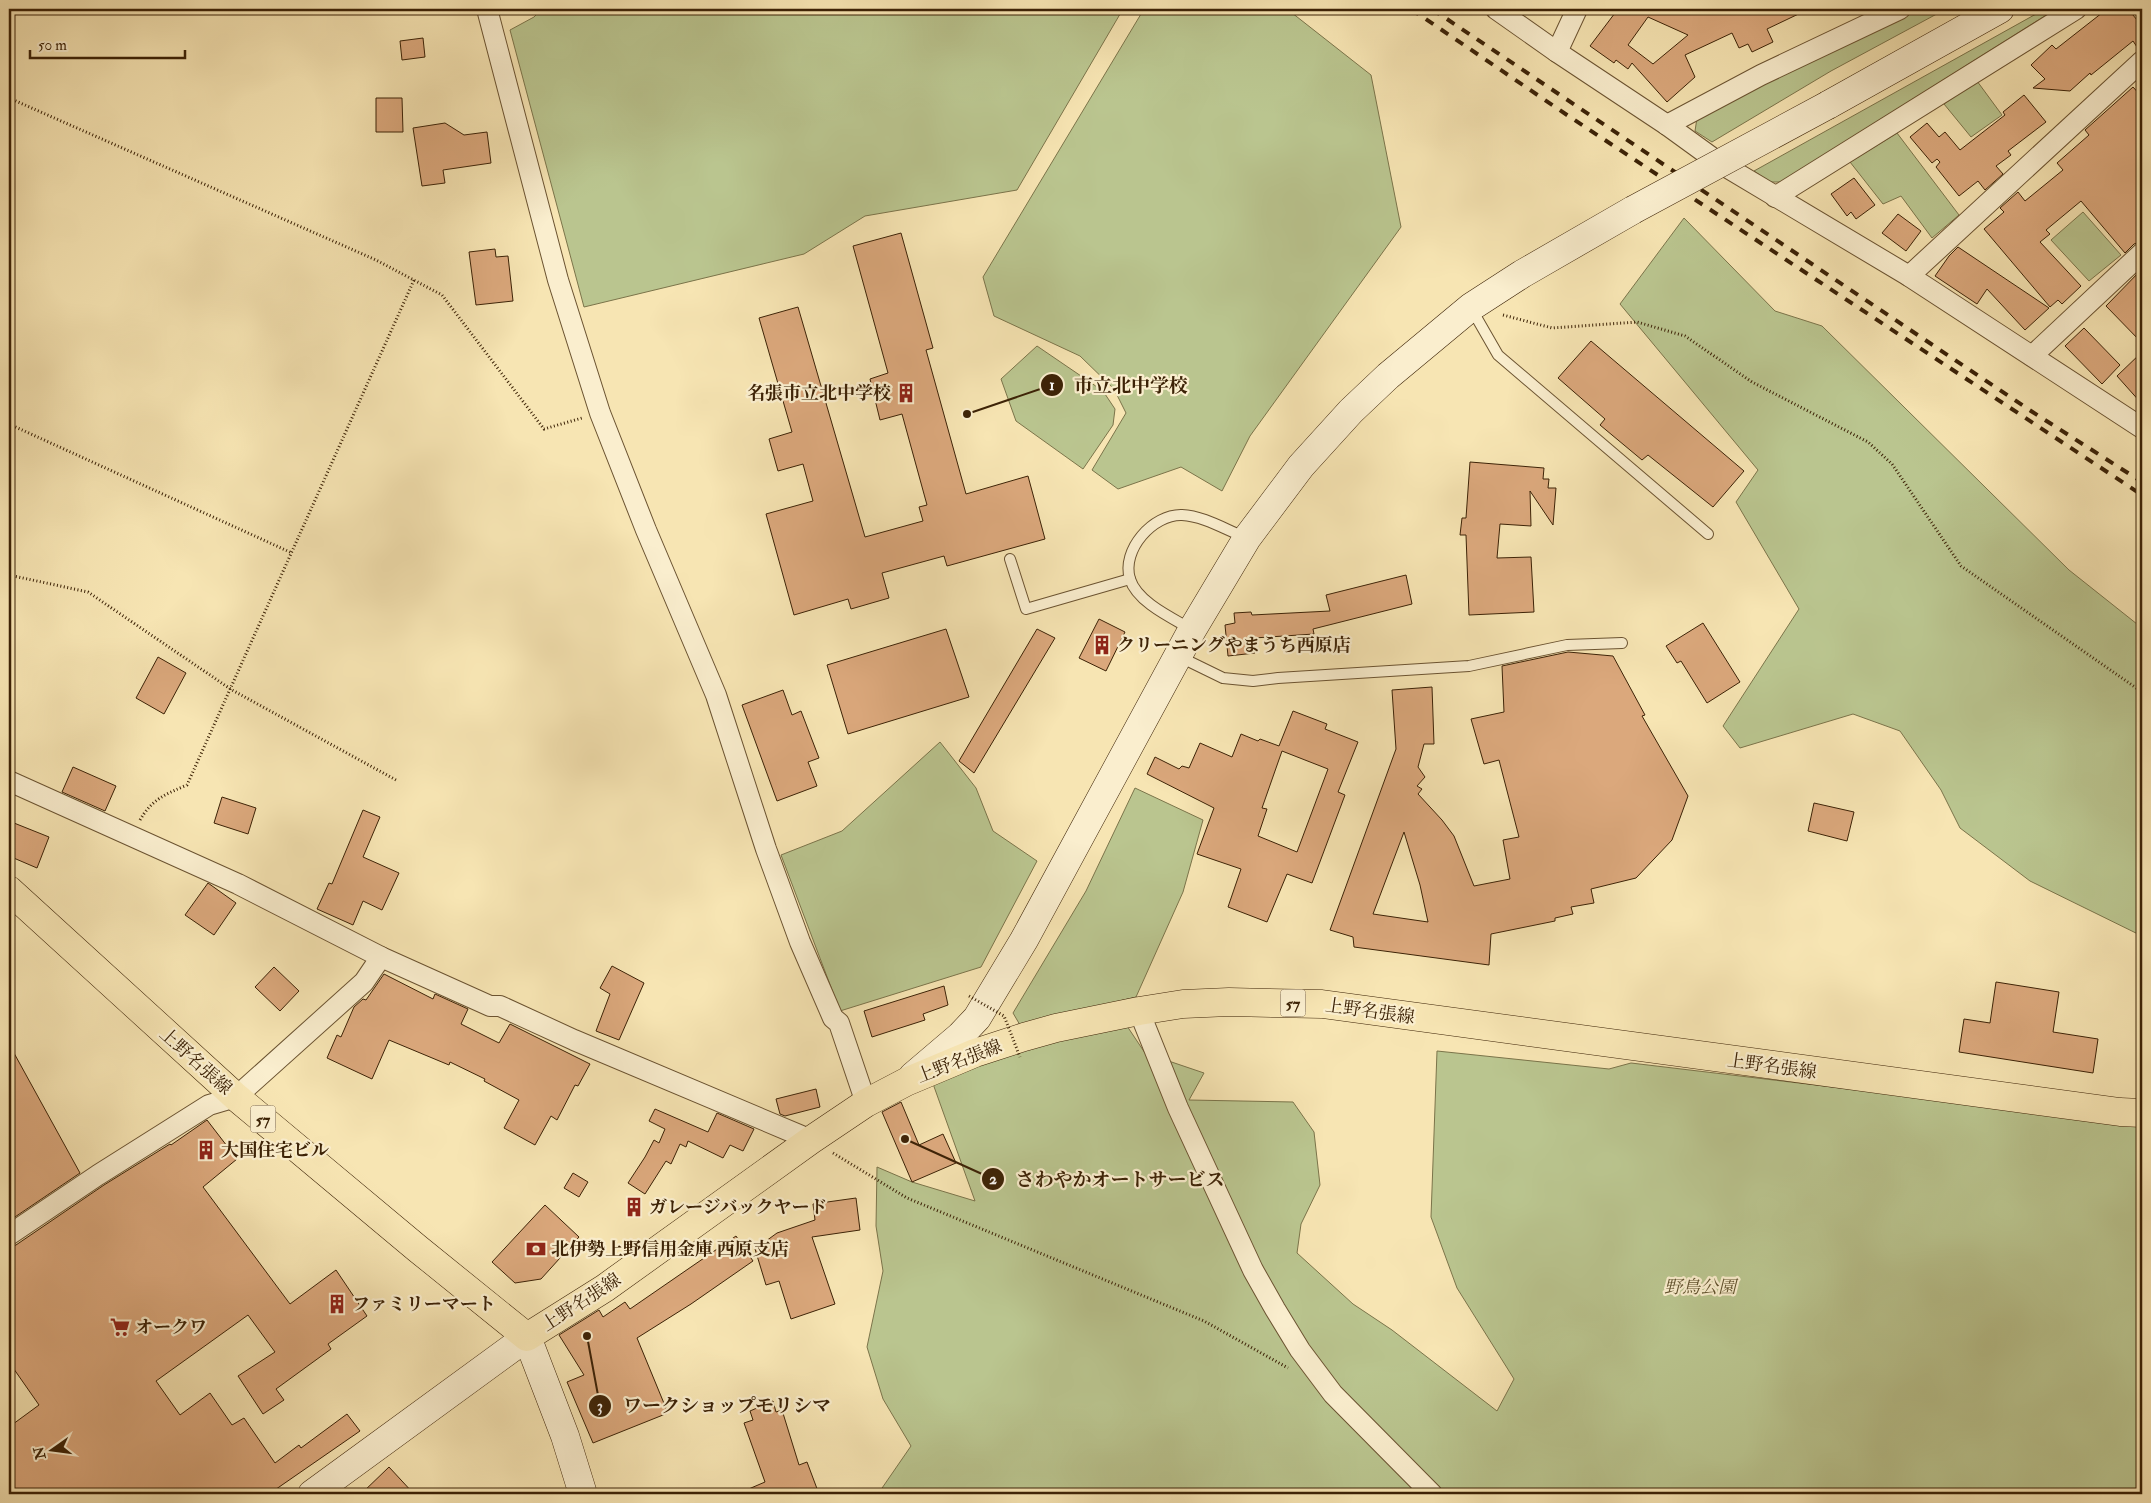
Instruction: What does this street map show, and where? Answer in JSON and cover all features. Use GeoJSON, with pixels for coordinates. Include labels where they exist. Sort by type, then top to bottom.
{"type":"FeatureCollection","features":[{"type":"Feature","properties":{"kind":"main road","name":"上野名張線"},"geometry":{"type":"LineString","coordinates":[[9,890],[236,1097],[418,1250],[527,1337],[605,1288],[811,1140],[866,1103],[906,1082],[975,1053],[1024,1037],[1056,1028],[1183,1004],[1228,1002],[1322,1004],[2111,1111],[2142,1113]]}},
{"type":"Feature","properties":{"kind":"street"},"geometry":{"type":"LineString","coordinates":[[488,9],[558,280],[600,413],[646,530],[716,695],[766,849],[800,942],[833,1018],[839,1023],[866,1103]]}},
{"type":"Feature","properties":{"kind":"street"},"geometry":{"type":"LineString","coordinates":[[1496,9],[1667,125],[1718,162],[1909,276],[2142,428]]}},
{"type":"Feature","properties":{"kind":"street"},"geometry":{"type":"LineString","coordinates":[[1557,52],[1577,9]]}},
{"type":"Feature","properties":{"kind":"street"},"geometry":{"type":"LineString","coordinates":[[1667,125],[1761,75],[1900,9]]}},
{"type":"Feature","properties":{"kind":"street"},"geometry":{"type":"LineString","coordinates":[[906,1082],[960,1036],[977,1018],[1038,915],[1192,630],[1247,538],[1301,466],[1351,411],[1388,376],[1471,307],[1522,274],[1633,210],[1828,105],[2000,9]]}},
{"type":"Feature","properties":{"kind":"street"},"geometry":{"type":"LineString","coordinates":[[1775,197],[2076,9]]}},
{"type":"Feature","properties":{"kind":"street"},"geometry":{"type":"LineString","coordinates":[[1909,276],[2142,61]]}},
{"type":"Feature","properties":{"kind":"street"},"geometry":{"type":"LineString","coordinates":[[2032,356],[2142,253]]}},
{"type":"Feature","properties":{"kind":"street"},"geometry":{"type":"LineString","coordinates":[[9,781],[238,884],[381,957],[490,1006],[500,1006],[574,1040],[811,1140]]}},
{"type":"Feature","properties":{"kind":"street"},"geometry":{"type":"LineString","coordinates":[[9,1236],[98,1175],[210,1105],[236,1097],[364,982],[381,957]]}},
{"type":"Feature","properties":{"kind":"street"},"geometry":{"type":"LineString","coordinates":[[1139,1011],[1178,1108],[1253,1270],[1274,1309],[1300,1350],[1333,1394],[1432,1494]]}},
{"type":"Feature","properties":{"kind":"street"},"geometry":{"type":"LineString","coordinates":[[312,1494],[527,1337],[565,1436],[584,1494]]}},
{"type":"Feature","properties":{"kind":"lane"},"geometry":{"type":"LineString","coordinates":[[1471,307],[1498,355],[1708,534]]}},
{"type":"Feature","properties":{"kind":"lane"},"geometry":{"type":"LineString","coordinates":[[1192,630],[1157,610],[1146,600],[1130,579],[1130,560],[1135,546],[1150,528],[1169,516],[1190,516],[1247,538]]}},
{"type":"Feature","properties":{"kind":"lane"},"geometry":{"type":"LineString","coordinates":[[1010,558],[1026,609],[1130,579]]}},
{"type":"Feature","properties":{"kind":"lane"},"geometry":{"type":"LineString","coordinates":[[1179,657],[1223,678],[1253,681],[1469,666],[1567,645],[1622,643]]}},
{"type":"Feature","properties":{"kind":"path"},"geometry":{"type":"LineString","coordinates":[[9,98],[376,260],[442,295],[544,429],[600,413]]}},
{"type":"Feature","properties":{"kind":"path"},"geometry":{"type":"LineString","coordinates":[[132,836],[147,808],[161,796],[187,785],[232,690],[414,280]]}},
{"type":"Feature","properties":{"kind":"path"},"geometry":{"type":"LineString","coordinates":[[1471,307],[1552,328],[1637,322],[1685,336],[1752,382],[1868,442],[1892,464],[1961,566],[2142,692]]}},
{"type":"Feature","properties":{"kind":"path"},"geometry":{"type":"LineString","coordinates":[[9,424],[292,553]]}},
{"type":"Feature","properties":{"kind":"path"},"geometry":{"type":"LineString","coordinates":[[9,575],[88,592],[232,690],[396,780]]}},
{"type":"Feature","properties":{"kind":"path"},"geometry":{"type":"LineString","coordinates":[[969,996],[1004,1016],[1020,1057]]}},
{"type":"Feature","properties":{"kind":"path"},"geometry":{"type":"LineString","coordinates":[[811,1140],[907,1198],[1204,1321],[1290,1370]]}},
{"type":"Feature","properties":{"kind":"green space"},"geometry":{"type":"Polygon","coordinates":[[[542,9],[1123,9],[1017,190],[865,216],[804,254],[584,307],[510,30],[534,17],[542,9]]]}},
{"type":"Feature","properties":{"kind":"green space"},"geometry":{"type":"Polygon","coordinates":[[[1144,9],[1287,9],[1371,75],[1401,227],[1250,436],[1222,491],[1181,467],[1118,489],[1092,470],[1126,413],[1114,389],[1080,356],[994,316],[983,277],[1144,9]]]}},
{"type":"Feature","properties":{"kind":"green space"},"geometry":{"type":"Polygon","coordinates":[[[1919,9],[1946,9],[1831,71],[1712,142],[1695,131],[1697,118],[1783,73],[1919,9]]]}},
{"type":"Feature","properties":{"kind":"green space"},"geometry":{"type":"Polygon","coordinates":[[[2045,9],[2056,9],[1781,182],[1770,182],[1754,171],[2045,9]]]}},
{"type":"Feature","properties":{"kind":"green space"},"geometry":{"type":"Polygon","coordinates":[[[1977,81],[2002,115],[1971,137],[1944,104],[1977,81]]]}},
{"type":"Feature","properties":{"kind":"green space"},"geometry":{"type":"Polygon","coordinates":[[[1897,133],[1959,215],[1932,238],[1901,196],[1883,204],[1850,162],[1897,133]]]}},
{"type":"Feature","properties":{"kind":"green space"},"geometry":{"type":"Polygon","coordinates":[[[2083,212],[2121,255],[2089,281],[2051,240],[2083,212]]]}},
{"type":"Feature","properties":{"kind":"green space"},"geometry":{"type":"Polygon","coordinates":[[[1684,218],[1775,311],[1822,326],[2069,570],[2142,628],[2142,936],[2030,881],[1960,828],[1941,790],[1900,731],[1853,714],[1740,748],[1723,726],[1799,609],[1736,502],[1758,470],[1620,304],[1684,218]]]}},
{"type":"Feature","properties":{"kind":"green space"},"geometry":{"type":"Polygon","coordinates":[[[1037,346],[1103,391],[1115,409],[1113,425],[1083,469],[1016,421],[1001,379],[1037,346]]]}},
{"type":"Feature","properties":{"kind":"green space"},"geometry":{"type":"Polygon","coordinates":[[[940,742],[976,788],[993,831],[1037,861],[981,967],[840,1011],[781,855],[842,831],[940,742]]]}},
{"type":"Feature","properties":{"kind":"green space"},"geometry":{"type":"Polygon","coordinates":[[[1135,788],[1203,820],[1183,892],[1136,997],[1020,1025],[1013,1013],[1086,891],[1135,788]]]}},
{"type":"Feature","properties":{"kind":"green space","name":"野鳥公園"},"geometry":{"type":"Polygon","coordinates":[[[1127,1026],[1145,1053],[1204,1073],[1189,1100],[1293,1102],[1314,1132],[1320,1185],[1301,1224],[1297,1253],[1353,1304],[1392,1330],[1497,1411],[1514,1379],[1457,1288],[1431,1217],[1437,1051],[1609,1069],[1631,1063],[2142,1124],[2142,1494],[882,1494],[880,1491],[911,1446],[883,1399],[867,1347],[883,1271],[876,1226],[877,1167],[912,1182],[975,1201],[932,1081],[1093,1028],[1127,1026]]]}},
{"type":"Feature","properties":{"kind":"building"},"geometry":{"type":"Polygon","coordinates":[[[1618,9],[1809,9],[1767,29],[1773,42],[1752,52],[1748,44],[1739,48],[1732,33],[1685,55],[1695,77],[1667,102],[1632,63],[1628,69],[1616,60],[1614,63],[1590,46],[1618,9]],[[1648,17],[1628,45],[1653,64],[1688,35],[1648,17]]]}},
{"type":"Feature","properties":{"kind":"building"},"geometry":{"type":"Polygon","coordinates":[[[2107,9],[2128,9],[2142,26],[2142,49],[2139,50],[2133,41],[2091,75],[2090,73],[2070,91],[2033,88],[2045,79],[2031,65],[2052,45],[2056,49],[2107,9]]]}},
{"type":"Feature","properties":{"kind":"building"},"geometry":{"type":"Polygon","coordinates":[[[423,38],[425,57],[402,60],[400,41],[423,38]]]}},
{"type":"Feature","properties":{"kind":"building"},"geometry":{"type":"Polygon","coordinates":[[[2133,87],[2142,97],[2142,241],[2134,244],[2125,253],[2081,201],[2046,230],[2050,234],[2040,242],[2081,286],[2062,304],[2058,300],[2050,307],[1984,229],[2004,212],[2000,208],[2018,192],[2025,201],[2063,170],[2057,163],[2089,135],[2085,130],[2133,87]]]}},
{"type":"Feature","properties":{"kind":"building"},"geometry":{"type":"Polygon","coordinates":[[[2024,95],[2046,122],[2008,151],[2011,155],[1996,166],[2003,174],[1985,190],[1978,181],[1959,196],[1936,167],[1940,162],[1937,159],[1932,163],[1910,137],[1927,123],[1939,137],[1945,132],[1960,150],[2005,115],[2003,112],[2024,95]]]}},
{"type":"Feature","properties":{"kind":"building"},"geometry":{"type":"Polygon","coordinates":[[[376,98],[402,98],[403,132],[376,132],[376,98]]]}},
{"type":"Feature","properties":{"kind":"building"},"geometry":{"type":"Polygon","coordinates":[[[445,123],[464,135],[487,132],[491,163],[443,170],[445,183],[422,186],[413,128],[445,123]]]}},
{"type":"Feature","properties":{"kind":"building"},"geometry":{"type":"Polygon","coordinates":[[[1854,178],[1875,205],[1856,219],[1851,212],[1847,216],[1831,194],[1854,178]]]}},
{"type":"Feature","properties":{"kind":"building"},"geometry":{"type":"Polygon","coordinates":[[[1898,214],[1921,231],[1906,251],[1882,233],[1898,214]]]}},
{"type":"Feature","properties":{"kind":"building"},"geometry":{"type":"Polygon","coordinates":[[[901,233],[933,348],[926,350],[966,494],[1028,476],[1045,539],[947,566],[944,556],[882,573],[889,598],[851,609],[848,599],[794,615],[766,514],[813,501],[803,464],[778,471],[769,439],[792,432],[759,318],[798,307],[865,537],[923,521],[919,507],[927,505],[902,414],[880,420],[870,379],[888,373],[853,246],[901,233]]]}},
{"type":"Feature","properties":{"kind":"building"},"geometry":{"type":"Polygon","coordinates":[[[1958,247],[2049,308],[2025,330],[1987,289],[1977,304],[1935,276],[1958,247]]]}},
{"type":"Feature","properties":{"kind":"building"},"geometry":{"type":"Polygon","coordinates":[[[495,249],[496,257],[508,256],[513,301],[476,305],[469,252],[495,249]]]}},
{"type":"Feature","properties":{"kind":"building"},"geometry":{"type":"Polygon","coordinates":[[[2142,269],[2142,343],[2106,306],[2142,269]]]}},
{"type":"Feature","properties":{"kind":"building"},"geometry":{"type":"Polygon","coordinates":[[[2084,328],[2120,365],[2102,384],[2065,346],[2084,328]]]}},
{"type":"Feature","properties":{"kind":"building"},"geometry":{"type":"Polygon","coordinates":[[[1591,341],[1744,471],[1713,507],[1648,455],[1642,460],[1600,425],[1605,419],[1558,378],[1591,341]]]}},
{"type":"Feature","properties":{"kind":"building"},"geometry":{"type":"Polygon","coordinates":[[[2142,352],[2142,404],[2117,376],[2142,352]]]}},
{"type":"Feature","properties":{"kind":"building"},"geometry":{"type":"Polygon","coordinates":[[[1470,462],[1544,468],[1543,479],[1549,479],[1548,488],[1556,488],[1553,525],[1530,491],[1531,526],[1500,524],[1497,558],[1531,557],[1534,612],[1469,615],[1466,535],[1460,535],[1462,518],[1466,518],[1470,462]]]}},
{"type":"Feature","properties":{"kind":"building"},"geometry":{"type":"Polygon","coordinates":[[[1406,575],[1412,604],[1313,629],[1314,634],[1254,638],[1255,653],[1228,656],[1225,625],[1235,623],[1234,613],[1251,612],[1252,615],[1330,611],[1326,595],[1406,575]]]}},
{"type":"Feature","properties":{"kind":"building","name":"クリーニングやまうち西原店"},"geometry":{"type":"Polygon","coordinates":[[[1099,619],[1125,632],[1106,671],[1079,658],[1099,619]]]}},
{"type":"Feature","properties":{"kind":"building"},"geometry":{"type":"Polygon","coordinates":[[[1703,623],[1740,682],[1707,703],[1681,661],[1677,663],[1666,646],[1703,623]]]}},
{"type":"Feature","properties":{"kind":"building"},"geometry":{"type":"Polygon","coordinates":[[[946,629],[969,697],[848,734],[827,665],[946,629]]]}},
{"type":"Feature","properties":{"kind":"building"},"geometry":{"type":"Polygon","coordinates":[[[1037,629],[1055,638],[974,773],[959,761],[1037,629]]]}},
{"type":"Feature","properties":{"kind":"building"},"geometry":{"type":"Polygon","coordinates":[[[1568,652],[1613,656],[1645,715],[1642,716],[1688,796],[1672,840],[1636,878],[1591,889],[1594,903],[1571,907],[1573,914],[1555,918],[1555,921],[1491,934],[1489,965],[1354,947],[1353,937],[1330,930],[1396,749],[1392,690],[1432,687],[1434,744],[1424,744],[1418,767],[1425,777],[1417,786],[1422,789],[1418,794],[1454,836],[1474,886],[1510,879],[1503,840],[1519,837],[1499,760],[1484,764],[1471,719],[1504,712],[1502,666],[1568,652]],[[1404,832],[1373,914],[1428,922],[1420,885],[1404,832]]]}},
{"type":"Feature","properties":{"kind":"building"},"geometry":{"type":"Polygon","coordinates":[[[158,657],[186,673],[164,714],[136,698],[158,657]]]}},
{"type":"Feature","properties":{"kind":"building"},"geometry":{"type":"Polygon","coordinates":[[[783,690],[792,715],[801,711],[819,758],[808,762],[817,786],[777,801],[742,705],[783,690]]]}},
{"type":"Feature","properties":{"kind":"building"},"geometry":{"type":"Polygon","coordinates":[[[1293,711],[1327,724],[1325,729],[1358,742],[1338,792],[1345,795],[1312,883],[1287,874],[1267,922],[1228,907],[1241,869],[1197,854],[1214,808],[1147,774],[1155,757],[1179,769],[1182,766],[1189,768],[1200,743],[1232,757],[1241,734],[1258,741],[1260,739],[1279,746],[1293,711]],[[1282,751],[1262,808],[1267,809],[1258,836],[1297,852],[1328,769],[1282,751]]]}},
{"type":"Feature","properties":{"kind":"building"},"geometry":{"type":"Polygon","coordinates":[[[73,767],[116,786],[105,811],[62,792],[73,767]]]}},
{"type":"Feature","properties":{"kind":"building"},"geometry":{"type":"Polygon","coordinates":[[[222,797],[256,808],[248,834],[214,823],[222,797]]]}},
{"type":"Feature","properties":{"kind":"building"},"geometry":{"type":"Polygon","coordinates":[[[1814,803],[1854,812],[1847,841],[1808,831],[1814,803]]]}},
{"type":"Feature","properties":{"kind":"building"},"geometry":{"type":"Polygon","coordinates":[[[363,810],[380,817],[363,857],[399,873],[382,910],[363,901],[353,925],[317,909],[329,883],[332,884],[363,810]]]}},
{"type":"Feature","properties":{"kind":"building"},"geometry":{"type":"Polygon","coordinates":[[[9,821],[49,837],[37,868],[9,856],[9,821]]]}},
{"type":"Feature","properties":{"kind":"building"},"geometry":{"type":"Polygon","coordinates":[[[208,883],[236,903],[214,935],[185,915],[208,883]]]}},
{"type":"Feature","properties":{"kind":"building"},"geometry":{"type":"Polygon","coordinates":[[[612,966],[644,983],[619,1040],[596,1031],[610,994],[600,988],[612,966]]]}},
{"type":"Feature","properties":{"kind":"building"},"geometry":{"type":"Polygon","coordinates":[[[274,967],[299,991],[280,1011],[255,987],[274,967]]]}},
{"type":"Feature","properties":{"kind":"building"},"geometry":{"type":"Polygon","coordinates":[[[384,974],[433,999],[435,994],[468,1009],[461,1024],[499,1043],[510,1024],[590,1064],[578,1086],[575,1085],[557,1120],[551,1116],[535,1145],[504,1128],[519,1100],[484,1081],[485,1079],[450,1062],[449,1065],[389,1040],[372,1079],[327,1058],[337,1035],[341,1037],[354,1007],[363,999],[366,1000],[384,974]]]}},
{"type":"Feature","properties":{"kind":"building"},"geometry":{"type":"Polygon","coordinates":[[[1996,982],[2059,992],[2053,1032],[2098,1039],[2093,1073],[1959,1052],[1964,1019],[1990,1023],[1996,982]]]}},
{"type":"Feature","properties":{"kind":"building"},"geometry":{"type":"Polygon","coordinates":[[[944,986],[948,1005],[923,1014],[925,1020],[872,1037],[864,1011],[944,986]]]}},
{"type":"Feature","properties":{"kind":"building"},"geometry":{"type":"Polygon","coordinates":[[[9,1044],[80,1173],[9,1221],[9,1044]]]}},
{"type":"Feature","properties":{"kind":"building"},"geometry":{"type":"Polygon","coordinates":[[[816,1089],[820,1107],[785,1116],[780,1114],[776,1099],[816,1089]]]}},
{"type":"Feature","properties":{"kind":"building"},"geometry":{"type":"Polygon","coordinates":[[[901,1102],[919,1145],[943,1134],[956,1163],[912,1182],[882,1112],[901,1102]]]}},
{"type":"Feature","properties":{"kind":"building"},"geometry":{"type":"Polygon","coordinates":[[[655,1109],[708,1132],[717,1113],[754,1129],[743,1151],[730,1145],[723,1158],[688,1141],[686,1147],[680,1144],[671,1164],[666,1161],[645,1194],[628,1183],[654,1140],[659,1143],[665,1129],[649,1121],[655,1109]]]}},
{"type":"Feature","properties":{"kind":"building","name":"オークワ"},"geometry":{"type":"Polygon","coordinates":[[[207,1120],[237,1159],[203,1187],[290,1304],[336,1270],[367,1316],[328,1344],[331,1349],[276,1389],[284,1400],[263,1414],[238,1376],[275,1352],[248,1315],[156,1381],[180,1415],[210,1393],[232,1425],[244,1418],[275,1463],[299,1445],[301,1448],[347,1414],[360,1431],[269,1494],[9,1494],[9,1427],[39,1405],[9,1362],[9,1247],[16,1245],[104,1185],[171,1145],[207,1120]]]}},
{"type":"Feature","properties":{"kind":"building"},"geometry":{"type":"Polygon","coordinates":[[[573,1173],[588,1182],[579,1197],[564,1188],[573,1173]]]}},
{"type":"Feature","properties":{"kind":"building"},"geometry":{"type":"Polygon","coordinates":[[[856,1198],[860,1230],[812,1237],[835,1304],[791,1319],[779,1281],[766,1285],[755,1249],[777,1233],[815,1220],[813,1204],[856,1198]]]}},
{"type":"Feature","properties":{"kind":"building","name":"北伊勢上野信用金庫 西原支店"},"geometry":{"type":"Polygon","coordinates":[[[545,1205],[579,1237],[541,1279],[515,1283],[492,1262],[545,1205]]]}},
{"type":"Feature","properties":{"kind":"building"},"geometry":{"type":"Polygon","coordinates":[[[736,1236],[753,1261],[691,1304],[637,1338],[668,1413],[593,1443],[567,1382],[584,1375],[559,1335],[599,1310],[603,1317],[625,1302],[630,1309],[736,1236]]]}},
{"type":"Feature","properties":{"kind":"building"},"geometry":{"type":"Polygon","coordinates":[[[773,1401],[776,1412],[782,1410],[799,1465],[807,1462],[819,1494],[737,1494],[765,1482],[744,1423],[753,1420],[750,1411],[773,1401]]]}},
{"type":"Feature","properties":{"kind":"building"},"geometry":{"type":"Polygon","coordinates":[[[389,1467],[414,1494],[361,1494],[389,1467]]]}},
{"type":"Feature","properties":{"kind":"railway"},"geometry":{"type":"LineString","coordinates":[[1411,9],[1567,115],[2142,495]]}},
{"type":"Feature","properties":{"kind":"railway"},"geometry":{"type":"LineString","coordinates":[[1432,9],[2031,411],[2142,482]]}},
{"type":"Feature","properties":{"kind":"place","name":"名張市立北中学校"},"geometry":{"type":"Point","coordinates":[906,393]}},
{"type":"Feature","properties":{"kind":"place","name":"市立北中学校"},"geometry":{"type":"Point","coordinates":[967,414]}},
{"type":"Feature","properties":{"kind":"place","name":"クリーニングやまうち西原店"},"geometry":{"type":"Point","coordinates":[1102,645]}},
{"type":"Feature","properties":{"kind":"place","name":"さわやかオートサービス"},"geometry":{"type":"Point","coordinates":[905,1139]}},
{"type":"Feature","properties":{"kind":"place","name":"大国住宅ビル"},"geometry":{"type":"Point","coordinates":[206,1150]}},
{"type":"Feature","properties":{"kind":"place","name":"ガレージバックヤード"},"geometry":{"type":"Point","coordinates":[634,1207]}},
{"type":"Feature","properties":{"kind":"place","name":"北伊勢上野信用金庫 西原支店"},"geometry":{"type":"Point","coordinates":[536,1249]}},
{"type":"Feature","properties":{"kind":"place","name":"ファミリーマート"},"geometry":{"type":"Point","coordinates":[337,1304]}},
{"type":"Feature","properties":{"kind":"place","name":"オークワ"},"geometry":{"type":"Point","coordinates":[120,1327]}},
{"type":"Feature","properties":{"kind":"place","name":"ワークショップモリシマ"},"geometry":{"type":"Point","coordinates":[587,1336]}}]}
